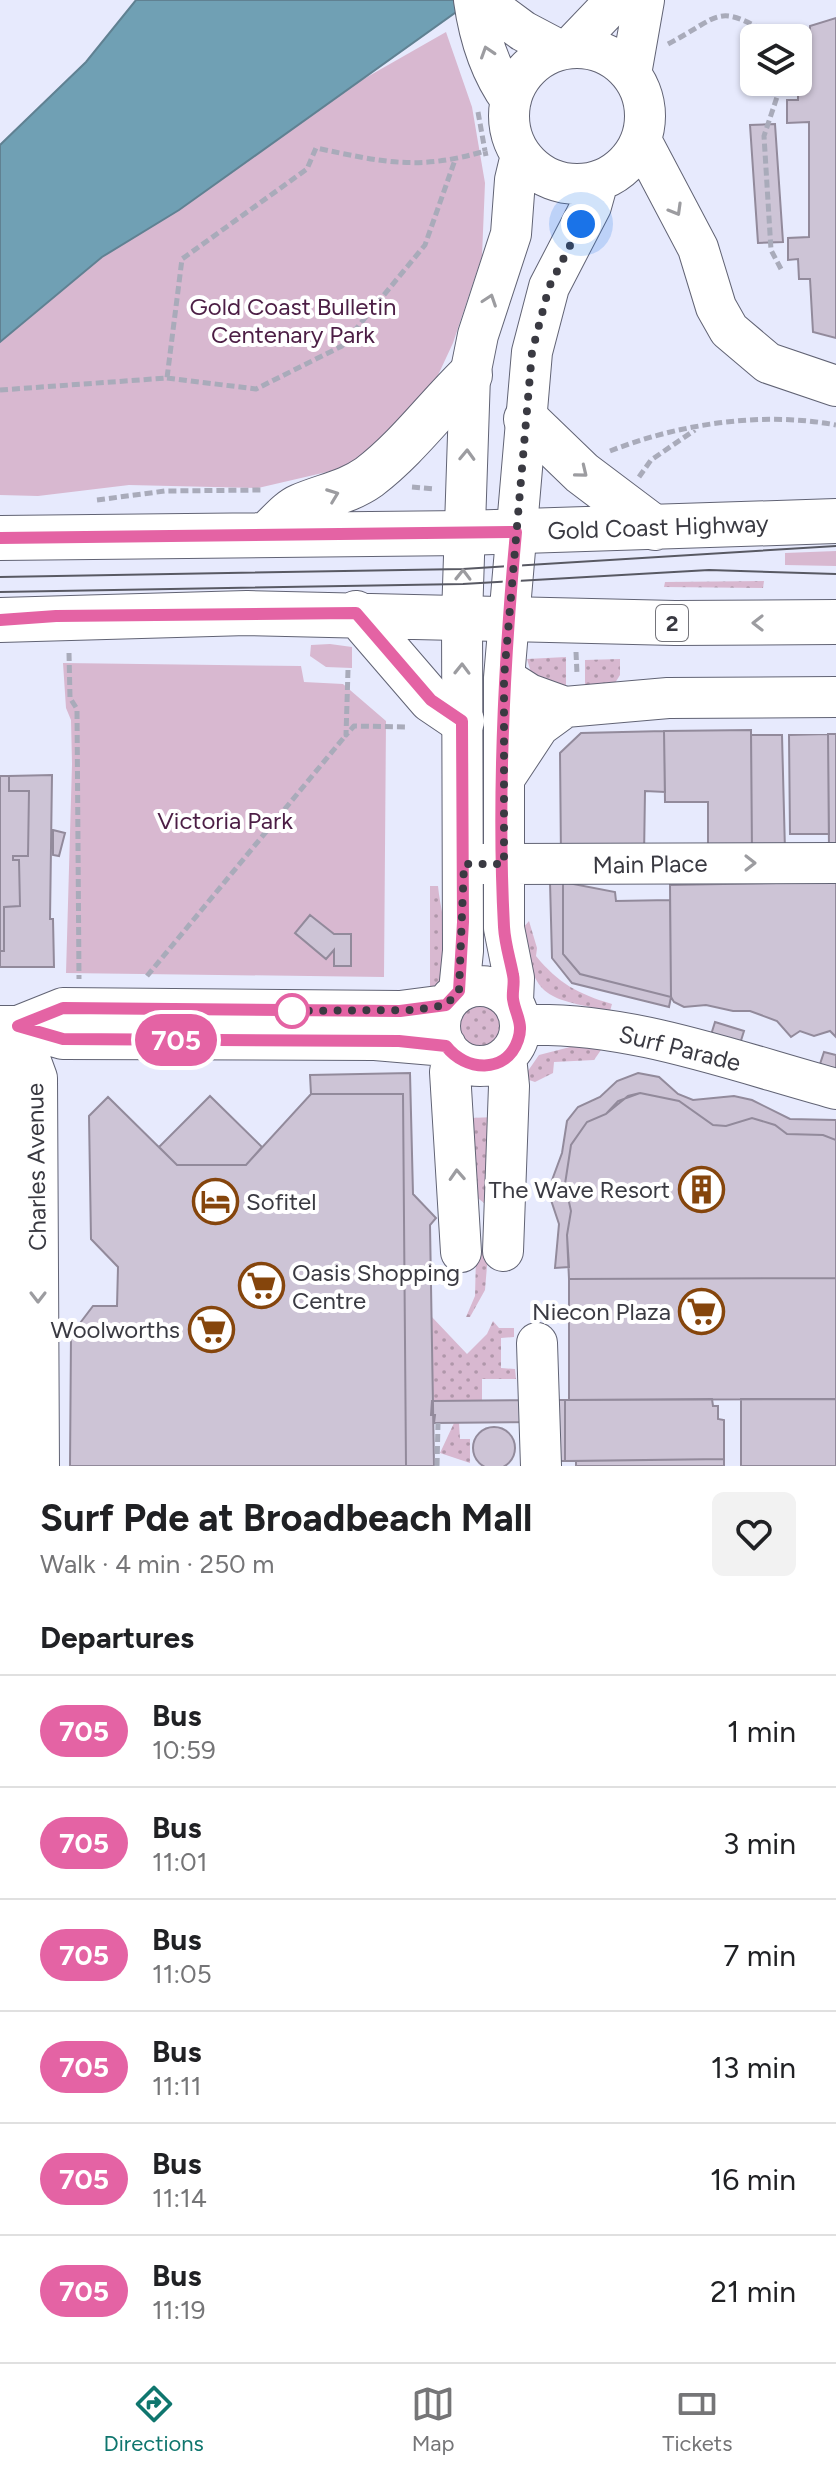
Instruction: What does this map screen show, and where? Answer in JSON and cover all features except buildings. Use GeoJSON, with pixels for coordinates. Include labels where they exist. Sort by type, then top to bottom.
{"type":"FeatureCollection","features":[{"type":"Feature","properties":{"kind":"highway"},"geometry":{"type":"LineString","coordinates":[[267,534],[298,507],[327,498],[366,479],[424,427],[442,402],[470,375]]}},
{"type":"Feature","properties":{"kind":"highway"},"geometry":{"type":"LineString","coordinates":[[526,419],[582,473],[655,528]]}},
{"type":"Feature","properties":{"kind":"highway","name":"Gold Coast Highway"},"geometry":{"type":"LineString","coordinates":[[0,538],[516,532],[836,521]]}},
{"type":"Feature","properties":{"kind":"highway"},"geometry":{"type":"LineString","coordinates":[[356,613],[431,700],[462,721]]}},
{"type":"Feature","properties":{"kind":"highway","name":"2"},"geometry":{"type":"LineString","coordinates":[[0,620],[56,616],[356,613],[508,619],[836,622]]}},
{"type":"Feature","properties":{"kind":"street"},"geometry":{"type":"LineString","coordinates":[[474,0],[478,26],[496,79],[511,100]]}},
{"type":"Feature","properties":{"kind":"street"},"geometry":{"type":"LineString","coordinates":[[481,0],[523,31],[565,48],[594,49],[614,58],[631,74],[642,94],[645,117],[641,140],[631,158],[616,172],[598,181],[577,185],[555,181],[536,170],[504,160]]}},
{"type":"Feature","properties":{"kind":"street"},"geometry":{"type":"LineString","coordinates":[[461,1252],[449,1051],[440,1026],[453,998],[464,864],[462,617],[470,375],[478,335],[511,234],[515,180],[504,160],[511,100],[528,69],[565,48],[616,0]]}},
{"type":"Feature","properties":{"kind":"street"},"geometry":{"type":"LineString","coordinates":[[631,74],[644,0]]}},
{"type":"Feature","properties":{"kind":"street"},"geometry":{"type":"LineString","coordinates":[[641,140],[698,248],[716,307],[729,330],[744,347],[768,363],[836,386]]}},
{"type":"Feature","properties":{"kind":"street"},"geometry":{"type":"LineString","coordinates":[[503,1251],[514,978],[504,928],[504,678],[508,619],[532,352],[541,309],[591,206],[598,181]]}},
{"type":"Feature","properties":{"kind":"street"},"geometry":{"type":"LineString","coordinates":[[504,678],[529,694],[668,698],[836,697]]}},
{"type":"Feature","properties":{"kind":"street"},"geometry":{"type":"LineString","coordinates":[[504,779],[539,726],[571,695]]}},
{"type":"Feature","properties":{"kind":"street","name":"Main Place"},"geometry":{"type":"LineString","coordinates":[[464,864],[836,863]]}},
{"type":"Feature","properties":{"kind":"street"},"geometry":{"type":"LineString","coordinates":[[9,1026],[63,1008],[400,1011],[453,998],[482,985],[494,987],[513,1028]]}},
{"type":"Feature","properties":{"kind":"street","name":"Surf Parade"},"geometry":{"type":"LineString","coordinates":[[513,1028],[564,1024],[618,1031],[836,1089]]}},
{"type":"Feature","properties":{"kind":"street"},"geometry":{"type":"LineString","coordinates":[[9,1026],[63,1039],[333,1039],[449,1051],[473,1066],[496,1063],[513,1028]]}},
{"type":"Feature","properties":{"kind":"street","name":"Charles Avenue"},"geometry":{"type":"LineString","coordinates":[[9,1026],[37,1078],[39,1466]]}},
{"type":"Feature","properties":{"kind":"street","name":"Charles Avenue"},"geometry":{"type":"LineString","coordinates":[[5,1466],[3,1079],[9,1026]]}},
{"type":"Feature","properties":{"kind":"street"},"geometry":{"type":"LineString","coordinates":[[2,1210],[10,1210],[20,1200],[22,1144],[37,1112]]}},
{"type":"Feature","properties":{"kind":"street"},"geometry":{"type":"LineString","coordinates":[[537,1343],[541,1466]]}},
{"type":"Feature","properties":{"kind":"path"},"geometry":{"type":"LineString","coordinates":[[668,44],[702,22],[724,14],[754,24]]}},
{"type":"Feature","properties":{"kind":"path"},"geometry":{"type":"LineString","coordinates":[[777,96],[764,136],[771,250],[781,269]]}},
{"type":"Feature","properties":{"kind":"path"},"geometry":{"type":"LineString","coordinates":[[167,378],[182,259],[307,169],[316,148],[389,163],[425,165],[485,151],[504,160]]}},
{"type":"Feature","properties":{"kind":"path"},"geometry":{"type":"LineString","coordinates":[[0,390],[167,378],[256,389],[342,346],[425,245],[455,160]]}},
{"type":"Feature","properties":{"kind":"path"},"geometry":{"type":"LineString","coordinates":[[598,456],[628,444],[699,427],[782,419],[836,425]]}},
{"type":"Feature","properties":{"kind":"path"},"geometry":{"type":"LineString","coordinates":[[636,480],[651,460],[699,427]]}},
{"type":"Feature","properties":{"kind":"path"},"geometry":{"type":"LineString","coordinates":[[88,501],[165,491],[275,488]]}},
{"type":"Feature","properties":{"kind":"path"},"geometry":{"type":"LineString","coordinates":[[571,695],[576,651]]}},
{"type":"Feature","properties":{"kind":"path"},"geometry":{"type":"LineString","coordinates":[[69,653],[70,698],[77,709],[79,980]]}},
{"type":"Feature","properties":{"kind":"path"},"geometry":{"type":"LineString","coordinates":[[346,735],[348,670]]}},
{"type":"Feature","properties":{"kind":"path"},"geometry":{"type":"LineString","coordinates":[[144,980],[354,726],[411,727]]}},
{"type":"Feature","properties":{"kind":"path"},"geometry":{"type":"LineString","coordinates":[[437,1466],[438,1423]]}},
{"type":"Feature","properties":{"kind":"green space","name":"Gold Coast Bulletin Centenary Park"},"geometry":{"type":"Polygon","coordinates":[[[446,32],[472,107],[485,183],[482,256],[453,343],[419,416],[374,461],[258,488],[129,485],[38,496],[0,495],[0,342],[102,257],[179,210],[346,89],[446,32]]]}},
{"type":"Feature","properties":{"kind":"green space"},"geometry":{"type":"Polygon","coordinates":[[[836,551],[836,566],[785,565],[785,553],[836,551]]]}},
{"type":"Feature","properties":{"kind":"green space"},"geometry":{"type":"Polygon","coordinates":[[[764,581],[763,588],[664,587],[665,582],[764,581]]]}},
{"type":"Feature","properties":{"kind":"green space"},"geometry":{"type":"Polygon","coordinates":[[[311,645],[352,647],[352,668],[326,667],[310,656],[311,645]]]}},
{"type":"Feature","properties":{"kind":"green space"},"geometry":{"type":"Polygon","coordinates":[[[566,657],[566,691],[532,676],[527,659],[566,657]]]}},
{"type":"Feature","properties":{"kind":"green space"},"geometry":{"type":"Polygon","coordinates":[[[620,659],[620,675],[615,683],[585,687],[585,660],[620,659]]]}},
{"type":"Feature","properties":{"kind":"green space","name":"Victoria Park"},"geometry":{"type":"Polygon","coordinates":[[[63,663],[301,666],[304,682],[343,684],[386,721],[384,977],[66,973],[72,764],[71,720],[66,708],[63,663]]]}},
{"type":"Feature","properties":{"kind":"green space"},"geometry":{"type":"Polygon","coordinates":[[[430,886],[438,886],[447,958],[445,972],[430,994],[430,886]]]}},
{"type":"Feature","properties":{"kind":"green space"},"geometry":{"type":"Polygon","coordinates":[[[529,921],[537,948],[536,956],[544,965],[570,986],[612,1004],[610,1011],[569,1002],[545,990],[537,981],[527,951],[523,928],[529,921]]]}},
{"type":"Feature","properties":{"kind":"green space"},"geometry":{"type":"Polygon","coordinates":[[[481,1004],[496,1011],[503,1026],[496,1041],[481,1048],[466,1041],[459,1026],[466,1011],[481,1004]]]}},
{"type":"Feature","properties":{"kind":"green space"},"geometry":{"type":"Polygon","coordinates":[[[574,1046],[601,1050],[594,1060],[554,1062],[553,1073],[535,1082],[523,1078],[539,1055],[574,1046]]]}},
{"type":"Feature","properties":{"kind":"green space"},"geometry":{"type":"Polygon","coordinates":[[[496,1117],[490,1201],[484,1203],[474,1195],[470,1118],[496,1117]]]}},
{"type":"Feature","properties":{"kind":"green space"},"geometry":{"type":"Polygon","coordinates":[[[480,1249],[488,1254],[485,1290],[470,1317],[466,1317],[475,1296],[476,1256],[480,1249]]]}},
{"type":"Feature","properties":{"kind":"green space"},"geometry":{"type":"Polygon","coordinates":[[[431,1316],[467,1354],[487,1334],[493,1321],[499,1328],[514,1328],[514,1337],[501,1338],[501,1368],[515,1369],[516,1379],[482,1379],[482,1401],[432,1401],[431,1316]]]}},
{"type":"Feature","properties":{"kind":"green space"},"geometry":{"type":"Polygon","coordinates":[[[454,1423],[459,1423],[460,1439],[470,1439],[470,1463],[440,1453],[454,1423]]]}},
{"type":"Feature","properties":{"kind":"water"},"geometry":{"type":"Polygon","coordinates":[[[136,0],[473,0],[179,210],[102,257],[0,342],[0,145],[86,62],[136,0]]]}},
{"type":"Feature","properties":{"kind":"tram line"},"geometry":{"type":"LineString","coordinates":[[0,577],[463,569],[836,546]]}},
{"type":"Feature","properties":{"kind":"tram line"},"geometry":{"type":"LineString","coordinates":[[0,592],[463,584],[709,570],[836,574]]}},
{"type":"Feature","properties":{"kind":"bus line","name":"705"},"geometry":{"type":"LineString","coordinates":[[0,538],[516,532],[504,678],[504,928],[514,978],[513,1001],[521,1025],[514,1048],[496,1063],[473,1066],[453,1056],[446,1046],[399,1041],[63,1039],[18,1026],[63,1008],[400,1011],[446,1005],[459,991],[463,951],[462,721],[431,700],[356,613],[56,616],[0,620]]}},
{"type":"Feature","properties":{"kind":"place","name":"The Wave Resort"},"geometry":{"type":"Point","coordinates":[701,1189]}},
{"type":"Feature","properties":{"kind":"place","name":"Sofitel"},"geometry":{"type":"Point","coordinates":[215,1201]}},
{"type":"Feature","properties":{"kind":"place","name":"Oasis Shopping Centre"},"geometry":{"type":"Point","coordinates":[261,1286]}},
{"type":"Feature","properties":{"kind":"place","name":"Niecon Plaza"},"geometry":{"type":"Point","coordinates":[702,1311]}},
{"type":"Feature","properties":{"kind":"place","name":"Woolworths"},"geometry":{"type":"Point","coordinates":[211,1329]}},
{"type":"Feature","properties":{"kind":"route"},"geometry":{"type":"LineString","coordinates":[[292,1011],[286,1011],[414,1010],[446,1005],[459,991],[463,951],[464,864],[504,864],[504,678],[532,352],[549,287],[581,224]]}}]}
